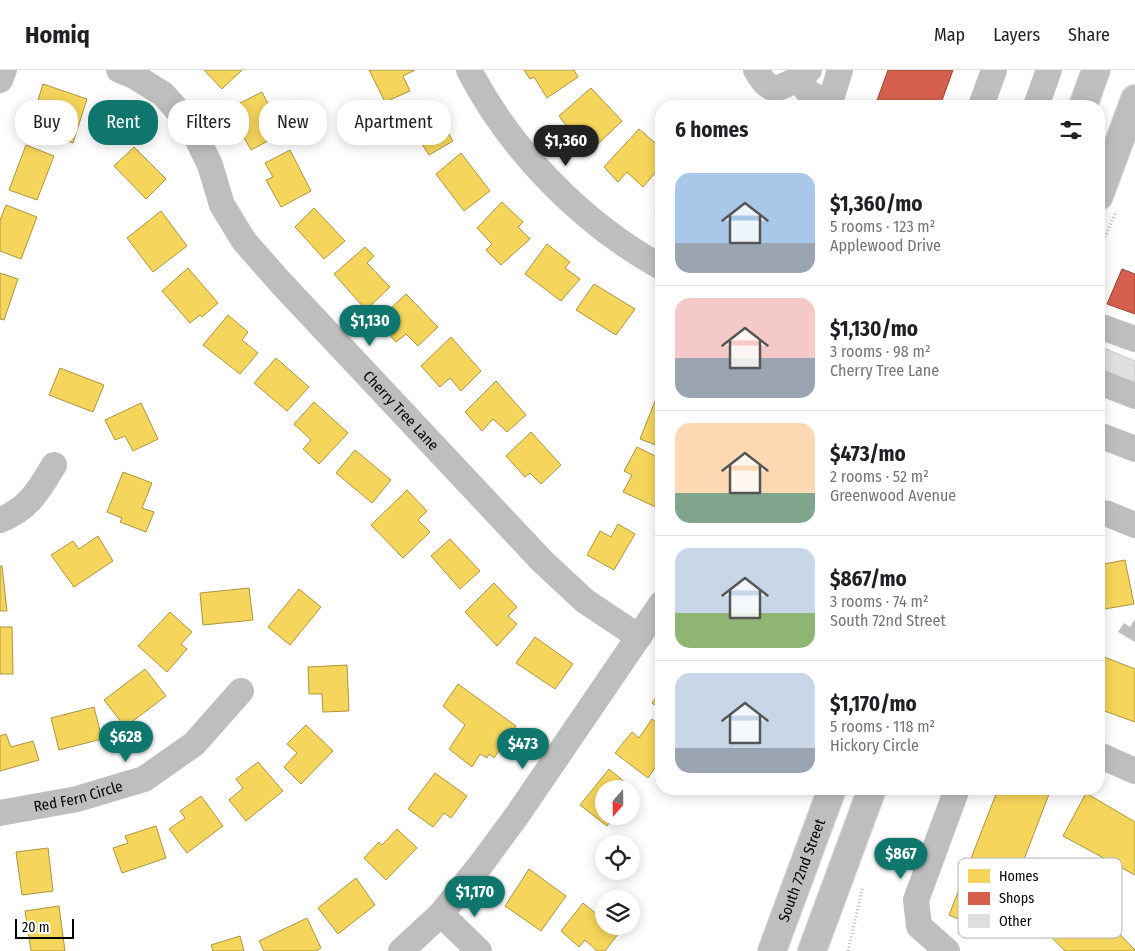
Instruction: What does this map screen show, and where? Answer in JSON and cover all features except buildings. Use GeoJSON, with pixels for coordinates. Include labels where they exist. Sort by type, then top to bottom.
{"type":"FeatureCollection","features":[{"type":"Feature","properties":{"kind":"main road"},"geometry":{"type":"LineString","coordinates":[[1085,100],[1096,70]]}},
{"type":"Feature","properties":{"kind":"main road"},"geometry":{"type":"LineString","coordinates":[[1105,180],[1135,99]]}},
{"type":"Feature","properties":{"kind":"main road","name":"South 72nd Street"},"geometry":{"type":"LineString","coordinates":[[772,951],[830,795]]}},
{"type":"Feature","properties":{"kind":"main road"},"geometry":{"type":"LineString","coordinates":[[812,951],[870,795]]}},
{"type":"Feature","properties":{"kind":"street"},"geometry":{"type":"LineString","coordinates":[[0,80],[4,70]]}},
{"type":"Feature","properties":{"kind":"street","name":"Cherry Tree Lane"},"geometry":{"type":"LineString","coordinates":[[119,70],[134,76],[163,94],[180,113],[195,134],[210,165],[222,205],[244,241],[281,283],[542,561],[585,601],[639,637]]}},
{"type":"Feature","properties":{"kind":"street"},"geometry":{"type":"LineString","coordinates":[[469,70],[482,96],[518,144],[552,182],[592,219],[640,255],[655,263]]}},
{"type":"Feature","properties":{"kind":"street"},"geometry":{"type":"LineString","coordinates":[[756,70],[764,83],[770,87],[778,88],[804,74],[809,92],[822,100]]}},
{"type":"Feature","properties":{"kind":"street"},"geometry":{"type":"LineString","coordinates":[[831,100],[840,70]]}},
{"type":"Feature","properties":{"kind":"street"},"geometry":{"type":"LineString","coordinates":[[982,100],[994,70]]}},
{"type":"Feature","properties":{"kind":"street"},"geometry":{"type":"LineString","coordinates":[[1038,100],[1049,70]]}},
{"type":"Feature","properties":{"kind":"street"},"geometry":{"type":"LineString","coordinates":[[1105,328],[1135,339]]}},
{"type":"Feature","properties":{"kind":"street"},"geometry":{"type":"LineString","coordinates":[[1105,384],[1135,396]]}},
{"type":"Feature","properties":{"kind":"street"},"geometry":{"type":"LineString","coordinates":[[1105,436],[1133,442]]}},
{"type":"Feature","properties":{"kind":"street"},"geometry":{"type":"LineString","coordinates":[[0,520],[12,516],[35,497],[54,465]]}},
{"type":"Feature","properties":{"kind":"street"},"geometry":{"type":"LineString","coordinates":[[1105,514],[1135,525]]}},
{"type":"Feature","properties":{"kind":"street"},"geometry":{"type":"LineString","coordinates":[[401,951],[441,914],[482,863],[513,821],[655,613]]}},
{"type":"Feature","properties":{"kind":"street","name":"Red Fern Circle"},"geometry":{"type":"LineString","coordinates":[[0,813],[77,799],[144,779],[194,744],[241,691]]}},
{"type":"Feature","properties":{"kind":"street"},"geometry":{"type":"LineString","coordinates":[[1105,758],[1135,771]]}},
{"type":"Feature","properties":{"kind":"street"},"geometry":{"type":"LineString","coordinates":[[947,951],[919,926],[916,900],[954,795]]}},
{"type":"Feature","properties":{"kind":"street"},"geometry":{"type":"LineString","coordinates":[[441,914],[480,951]]}},
{"type":"Feature","properties":{"kind":"shaded area"},"geometry":{"type":"Polygon","coordinates":[[[1135,619],[1135,642],[1118,632],[1124,623],[1130,627],[1135,619]]]}}]}
